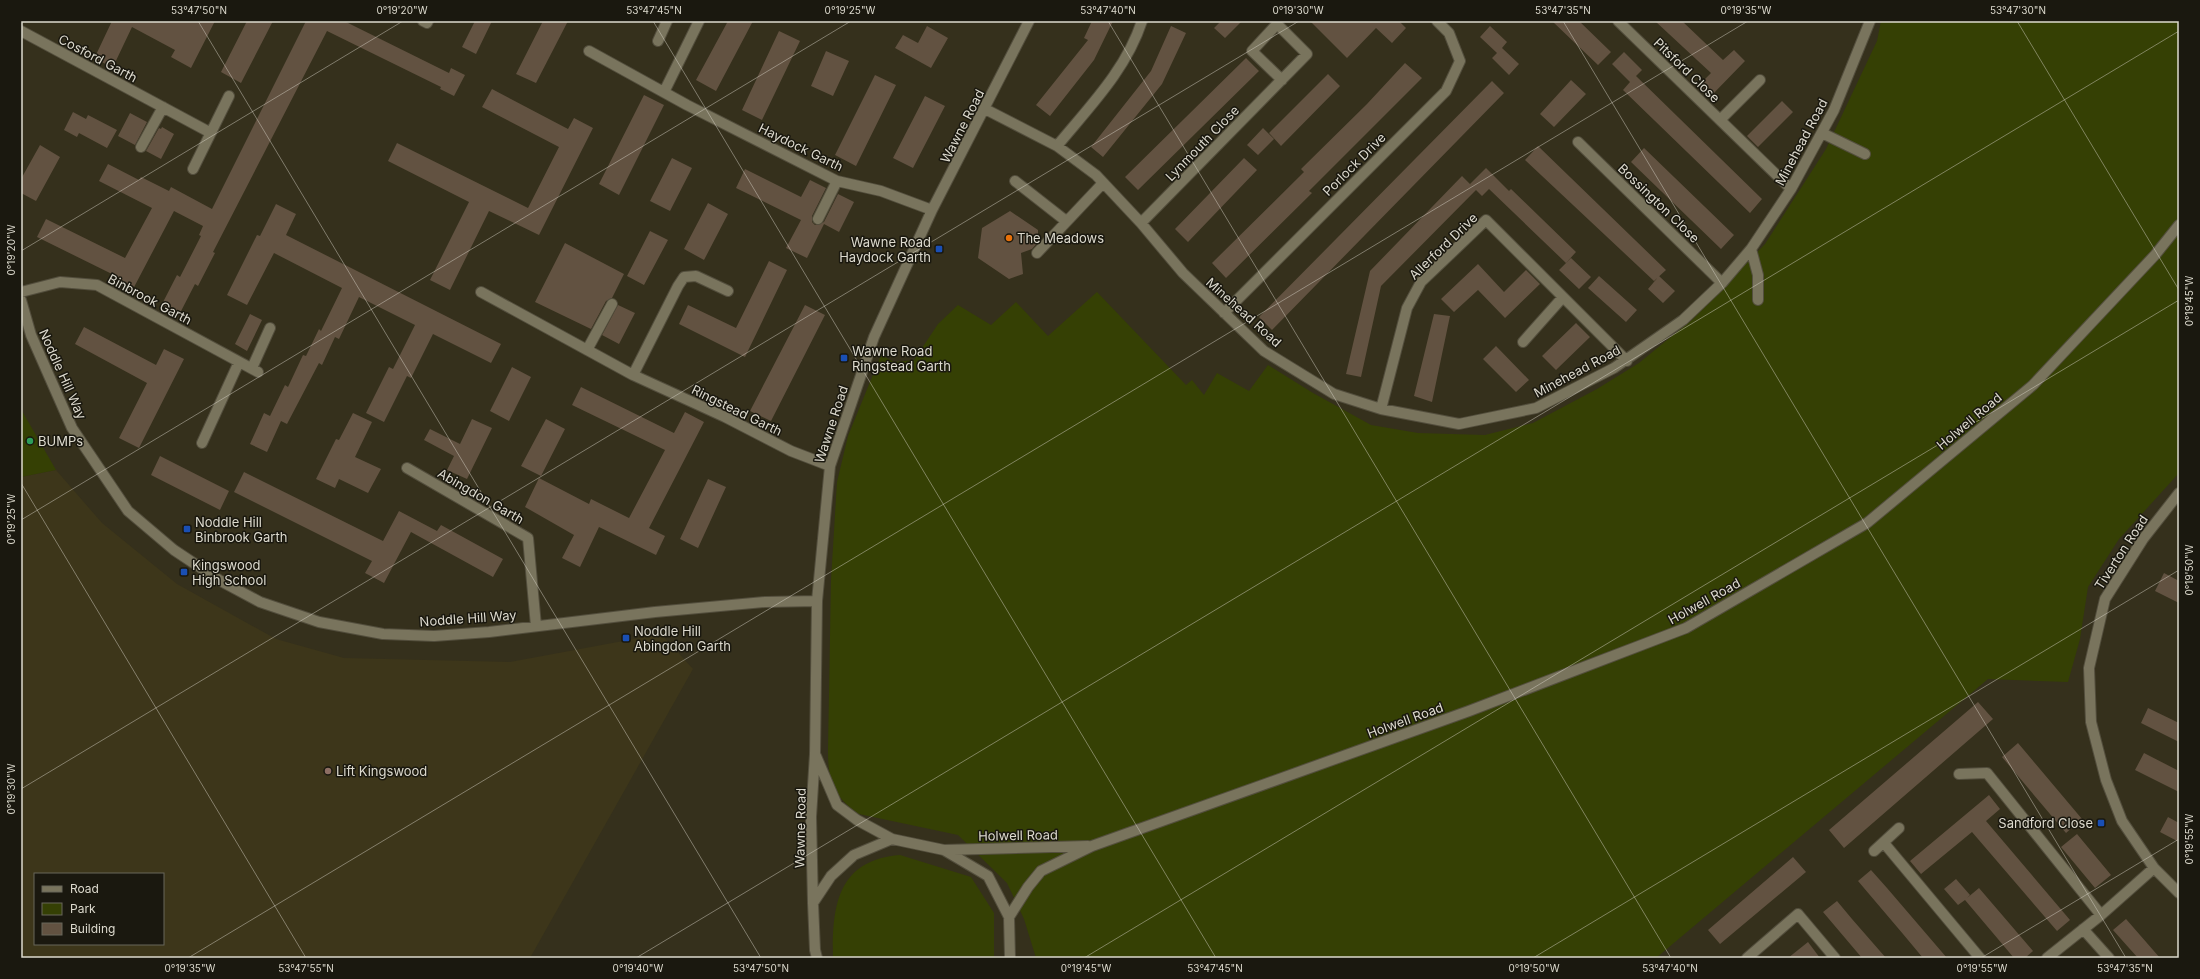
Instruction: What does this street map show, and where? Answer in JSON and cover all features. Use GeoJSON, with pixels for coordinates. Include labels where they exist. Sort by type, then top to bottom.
{"type":"FeatureCollection","features":[{"type":"Feature","properties":{"kind":"street"},"geometry":{"type":"LineString","coordinates":[[423,21],[427,23],[428,21]]}},
{"type":"Feature","properties":{"kind":"street"},"geometry":{"type":"LineString","coordinates":[[658,41],[667,21]]}},
{"type":"Feature","properties":{"kind":"street","name":"Wawne Road"},"geometry":{"type":"LineString","coordinates":[[815,955],[812,817],[816,754],[817,601],[830,466],[874,337],[890,300],[932,210],[1029,21]]}},
{"type":"Feature","properties":{"kind":"street"},"geometry":{"type":"LineString","coordinates":[[1057,146],[1116,76],[1138,35],[1142,21]]}},
{"type":"Feature","properties":{"kind":"street","name":"Porlock Drive"},"geometry":{"type":"LineString","coordinates":[[1224,313],[1446,91],[1460,60],[1450,33],[1437,21]]}},
{"type":"Feature","properties":{"kind":"street","name":"Pitsford Close"},"geometry":{"type":"LineString","coordinates":[[1618,21],[1791,189]]}},
{"type":"Feature","properties":{"kind":"street","name":"Minehead Road"},"geometry":{"type":"LineString","coordinates":[[985,109],[1057,146],[1096,175],[1183,273],[1270,355],[1334,394],[1381,409],[1459,424],[1536,408],[1627,361],[1683,320],[1722,283],[1752,249],[1791,189],[1834,110],[1870,21]]}},
{"type":"Feature","properties":{"kind":"street"},"geometry":{"type":"LineString","coordinates":[[664,92],[698,22]]}},
{"type":"Feature","properties":{"kind":"street","name":"Lynmouth Close"},"geometry":{"type":"LineString","coordinates":[[1141,224],[1282,80],[1307,54],[1277,24],[1252,51],[1282,80]]}},
{"type":"Feature","properties":{"kind":"street","name":"Cosford Garth"},"geometry":{"type":"LineString","coordinates":[[21,31],[211,133]]}},
{"type":"Feature","properties":{"kind":"street","name":"Haydock Garth"},"geometry":{"type":"LineString","coordinates":[[589,51],[664,92],[837,180],[881,190],[932,210]]}},
{"type":"Feature","properties":{"kind":"street","name":"Pitsford Close"},"geometry":{"type":"LineString","coordinates":[[1720,120],[1760,80]]}},
{"type":"Feature","properties":{"kind":"street"},"geometry":{"type":"LineString","coordinates":[[193,169],[229,96]]}},
{"type":"Feature","properties":{"kind":"street"},"geometry":{"type":"LineString","coordinates":[[141,147],[163,107]]}},
{"type":"Feature","properties":{"kind":"street"},"geometry":{"type":"LineString","coordinates":[[1822,133],[1865,154]]}},
{"type":"Feature","properties":{"kind":"street","name":"Bossington Close"},"geometry":{"type":"LineString","coordinates":[[1578,142],[1722,283]]}},
{"type":"Feature","properties":{"kind":"street"},"geometry":{"type":"LineString","coordinates":[[818,219],[837,180]]}},
{"type":"Feature","properties":{"kind":"street"},"geometry":{"type":"LineString","coordinates":[[1015,181],[1066,221]]}},
{"type":"Feature","properties":{"kind":"street"},"geometry":{"type":"LineString","coordinates":[[1037,253],[1103,183]]}},
{"type":"Feature","properties":{"kind":"street","name":"Allerford Drive"},"geometry":{"type":"LineString","coordinates":[[1381,409],[1407,308],[1417,289],[1421,282],[1486,220],[1627,361]]}},
{"type":"Feature","properties":{"kind":"street","name":"Holwell Road"},"geometry":{"type":"LineString","coordinates":[[1008,917],[1028,887],[1041,871],[1092,846],[1469,711],[1686,628],[1867,523],[2033,385],[2155,255],[2179,225]]}},
{"type":"Feature","properties":{"kind":"street"},"geometry":{"type":"LineString","coordinates":[[1752,249],[1758,275],[1758,300]]}},
{"type":"Feature","properties":{"kind":"street"},"geometry":{"type":"LineString","coordinates":[[634,375],[678,286],[684,277],[696,276],[728,291]]}},
{"type":"Feature","properties":{"kind":"street","name":"Binbrook Garth"},"geometry":{"type":"LineString","coordinates":[[21,292],[60,282],[97,285],[255,370],[270,328]]}},
{"type":"Feature","properties":{"kind":"street","name":"Ringstead Garth"},"geometry":{"type":"LineString","coordinates":[[481,292],[634,375],[725,417],[791,451],[830,466]]}},
{"type":"Feature","properties":{"kind":"street"},"geometry":{"type":"LineString","coordinates":[[1523,342],[1563,297]]}},
{"type":"Feature","properties":{"kind":"street","name":"Noddle Hill Way"},"geometry":{"type":"LineString","coordinates":[[21,300],[31,335],[72,428],[128,511],[174,550],[219,580],[260,602],[319,622],[383,634],[434,636],[489,632],[765,602],[817,601]]}},
{"type":"Feature","properties":{"kind":"street"},"geometry":{"type":"LineString","coordinates":[[587,350],[612,304]]}},
{"type":"Feature","properties":{"kind":"street"},"geometry":{"type":"LineString","coordinates":[[202,443],[239,362]]}},
{"type":"Feature","properties":{"kind":"street","name":"Abingdon Garth"},"geometry":{"type":"LineString","coordinates":[[407,468],[528,538],[536,626]]}},
{"type":"Feature","properties":{"kind":"street","name":"Tiverton Road"},"geometry":{"type":"LineString","coordinates":[[2179,493],[2143,539],[2105,599],[2089,668],[2091,722],[2106,780],[2122,821],[2154,868],[2179,893]]}},
{"type":"Feature","properties":{"kind":"street","name":"Wawne Road"},"geometry":{"type":"LineString","coordinates":[[816,754],[837,806],[857,820],[892,839],[944,850]]}},
{"type":"Feature","properties":{"kind":"street"},"geometry":{"type":"LineString","coordinates":[[1959,774],[1987,773],[2101,915]]}},
{"type":"Feature","properties":{"kind":"street"},"geometry":{"type":"LineString","coordinates":[[1874,851],[1899,828]]}},
{"type":"Feature","properties":{"kind":"street"},"geometry":{"type":"LineString","coordinates":[[813,903],[831,876],[854,855],[892,839]]}},
{"type":"Feature","properties":{"kind":"street"},"geometry":{"type":"LineString","coordinates":[[1884,843],[1980,958]]}},
{"type":"Feature","properties":{"kind":"street","name":"Holwell Road"},"geometry":{"type":"LineString","coordinates":[[944,850],[1092,846]]}},
{"type":"Feature","properties":{"kind":"street"},"geometry":{"type":"LineString","coordinates":[[944,850],[988,876],[1008,917],[1010,958]]}},
{"type":"Feature","properties":{"kind":"street"},"geometry":{"type":"LineString","coordinates":[[2047,958],[2101,915],[2154,868]]}},
{"type":"Feature","properties":{"kind":"street"},"geometry":{"type":"LineString","coordinates":[[1747,958],[1798,914],[1835,958]]}},
{"type":"Feature","properties":{"kind":"street"},"geometry":{"type":"LineString","coordinates":[[2083,929],[2109,958]]}},
{"type":"Feature","properties":{"kind":"shaded area","name":"Lift Kingswood"},"geometry":{"type":"Polygon","coordinates":[[[56,470],[102,523],[177,584],[276,639],[344,658],[510,662],[661,634],[693,669],[530,958],[21,958],[21,477],[56,470]]]}},
{"type":"Feature","properties":{"kind":"green space"},"geometry":{"type":"Polygon","coordinates":[[[1881,21],[2179,21],[2179,473],[2119,539],[2088,587],[2080,639],[2068,682],[1988,679],[1656,958],[1036,958],[1024,919],[1007,883],[958,835],[859,814],[843,801],[831,779],[828,761],[831,580],[837,482],[848,436],[881,355],[894,362],[914,360],[938,324],[958,305],[991,325],[1016,302],[1048,336],[1097,292],[1186,385],[1192,380],[1204,395],[1217,373],[1249,391],[1268,365],[1313,393],[1371,425],[1418,433],[1485,435],[1533,423],[1597,389],[1639,363],[1694,318],[1765,244],[1826,149],[1877,41],[1881,21]]]}},
{"type":"Feature","properties":{"kind":"green space","name":"BUMPs"},"geometry":{"type":"Polygon","coordinates":[[[21,408],[22,411],[56,470],[21,477],[21,408]]]}},
{"type":"Feature","properties":{"kind":"green space"},"geometry":{"type":"Polygon","coordinates":[[[900,855],[971,877],[994,913],[994,958],[833,958],[834,920],[837,903],[843,888],[851,876],[863,866],[879,859],[900,855]]]}},
{"type":"Feature","properties":{"kind":"building"},"geometry":{"type":"Polygon","coordinates":[[[112,21],[215,21],[191,68],[171,57],[175,50],[132,27],[113,67],[94,59],[112,21]]]}},
{"type":"Feature","properties":{"kind":"building"},"geometry":{"type":"Polygon","coordinates":[[[247,21],[273,21],[241,83],[221,72],[247,21]]]}},
{"type":"Feature","properties":{"kind":"building"},"geometry":{"type":"Polygon","coordinates":[[[306,21],[344,21],[449,73],[451,68],[465,75],[454,96],[440,89],[441,87],[327,31],[213,252],[215,253],[198,286],[195,284],[179,315],[161,306],[177,275],[180,277],[201,236],[199,235],[203,226],[174,211],[132,291],[113,281],[116,276],[37,237],[46,219],[125,258],[152,208],[99,181],[108,164],[139,180],[141,177],[169,191],[171,187],[212,209],[306,21]]]}},
{"type":"Feature","properties":{"kind":"building"},"geometry":{"type":"Polygon","coordinates":[[[475,21],[492,21],[476,54],[462,47],[475,21]]]}},
{"type":"Feature","properties":{"kind":"building"},"geometry":{"type":"Polygon","coordinates":[[[543,21],[568,21],[536,83],[516,74],[543,21]]]}},
{"type":"Feature","properties":{"kind":"building"},"geometry":{"type":"Polygon","coordinates":[[[728,21],[753,21],[716,91],[696,80],[728,21]]]}},
{"type":"Feature","properties":{"kind":"building"},"geometry":{"type":"Polygon","coordinates":[[[1092,21],[1113,21],[1094,60],[1050,116],[1036,105],[1088,40],[1084,38],[1092,21]]]}},
{"type":"Feature","properties":{"kind":"building"},"geometry":{"type":"Polygon","coordinates":[[[1221,21],[1242,21],[1225,38],[1214,28],[1221,21]]]}},
{"type":"Feature","properties":{"kind":"building"},"geometry":{"type":"Polygon","coordinates":[[[1310,21],[1399,21],[1406,28],[1392,43],[1376,28],[1347,58],[1310,21]]]}},
{"type":"Feature","properties":{"kind":"building"},"geometry":{"type":"Polygon","coordinates":[[[1552,21],[1579,21],[1611,52],[1598,65],[1552,21]]]}},
{"type":"Feature","properties":{"kind":"building"},"geometry":{"type":"Polygon","coordinates":[[[1655,21],[1682,21],[1723,60],[1734,50],[1745,61],[1711,96],[1699,85],[1711,73],[1655,21]]]}},
{"type":"Feature","properties":{"kind":"building"},"geometry":{"type":"Polygon","coordinates":[[[927,26],[948,38],[931,68],[895,48],[903,35],[918,43],[927,26]]]}},
{"type":"Feature","properties":{"kind":"building"},"geometry":{"type":"Polygon","coordinates":[[[1171,26],[1186,33],[1162,84],[1103,157],[1091,147],[1151,71],[1171,26]]]}},
{"type":"Feature","properties":{"kind":"building"},"geometry":{"type":"Polygon","coordinates":[[[1490,26],[1507,42],[1502,48],[1519,64],[1509,75],[1492,58],[1497,53],[1480,37],[1490,26]]]}},
{"type":"Feature","properties":{"kind":"building"},"geometry":{"type":"Polygon","coordinates":[[[779,31],[800,41],[762,120],[742,110],[779,31]]]}},
{"type":"Feature","properties":{"kind":"building"},"geometry":{"type":"Polygon","coordinates":[[[826,51],[849,61],[833,96],[811,86],[826,51]]]}},
{"type":"Feature","properties":{"kind":"building"},"geometry":{"type":"Polygon","coordinates":[[[1624,52],[1642,70],[1636,76],[1762,199],[1750,213],[1623,90],[1630,82],[1612,64],[1624,52]]]}},
{"type":"Feature","properties":{"kind":"building"},"geometry":{"type":"Polygon","coordinates":[[[1246,58],[1259,71],[1138,190],[1125,177],[1246,58]]]}},
{"type":"Feature","properties":{"kind":"building"},"geometry":{"type":"Polygon","coordinates":[[[1405,63],[1422,78],[1309,191],[1312,193],[1226,278],[1212,263],[1304,172],[1301,169],[1367,104],[1405,63]]]}},
{"type":"Feature","properties":{"kind":"building"},"geometry":{"type":"Polygon","coordinates":[[[1328,74],[1340,86],[1281,146],[1269,133],[1328,74]]]}},
{"type":"Feature","properties":{"kind":"building"},"geometry":{"type":"Polygon","coordinates":[[[875,75],[896,85],[856,166],[835,155],[875,75]]]}},
{"type":"Feature","properties":{"kind":"building"},"geometry":{"type":"Polygon","coordinates":[[[1571,80],[1586,94],[1554,127],[1540,114],[1571,80]]]}},
{"type":"Feature","properties":{"kind":"building"},"geometry":{"type":"Polygon","coordinates":[[[1492,81],[1504,93],[1272,330],[1259,317],[1492,81]]]}},
{"type":"Feature","properties":{"kind":"building"},"geometry":{"type":"Polygon","coordinates":[[[492,89],[568,129],[574,118],[593,128],[539,235],[489,211],[450,290],[430,280],[469,202],[388,161],[397,143],[528,208],[559,147],[482,107],[492,89]]]}},
{"type":"Feature","properties":{"kind":"building"},"geometry":{"type":"Polygon","coordinates":[[[644,95],[664,105],[619,195],[599,184],[644,95]]]}},
{"type":"Feature","properties":{"kind":"building"},"geometry":{"type":"Polygon","coordinates":[[[925,96],[945,106],[913,168],[893,158],[925,96]]]}},
{"type":"Feature","properties":{"kind":"building"},"geometry":{"type":"Polygon","coordinates":[[[1782,101],[1793,112],[1758,147],[1747,136],[1782,101]]]}},
{"type":"Feature","properties":{"kind":"building"},"geometry":{"type":"Polygon","coordinates":[[[73,112],[86,119],[88,115],[117,130],[107,148],[79,133],[77,137],[64,130],[73,112]]]}},
{"type":"Feature","properties":{"kind":"building"},"geometry":{"type":"Polygon","coordinates":[[[130,113],[147,122],[135,145],[118,136],[130,113]]]}},
{"type":"Feature","properties":{"kind":"building"},"geometry":{"type":"Polygon","coordinates":[[[162,127],[174,134],[161,159],[146,151],[159,128],[161,129],[162,127]]]}},
{"type":"Feature","properties":{"kind":"building"},"geometry":{"type":"Polygon","coordinates":[[[1263,128],[1274,139],[1258,155],[1247,145],[1263,128]]]}},
{"type":"Feature","properties":{"kind":"building"},"geometry":{"type":"Polygon","coordinates":[[[40,145],[60,157],[36,201],[21,193],[21,179],[40,145]]]}},
{"type":"Feature","properties":{"kind":"building"},"geometry":{"type":"Polygon","coordinates":[[[1538,146],[1666,270],[1654,281],[1525,160],[1538,146]]]}},
{"type":"Feature","properties":{"kind":"building"},"geometry":{"type":"Polygon","coordinates":[[[1644,148],[1734,235],[1721,249],[1631,162],[1644,148]]]}},
{"type":"Feature","properties":{"kind":"building"},"geometry":{"type":"Polygon","coordinates":[[[672,158],[692,168],[670,211],[650,201],[672,158]]]}},
{"type":"Feature","properties":{"kind":"building"},"geometry":{"type":"Polygon","coordinates":[[[1244,158],[1257,170],[1188,242],[1175,229],[1244,158]]]}},
{"type":"Feature","properties":{"kind":"building"},"geometry":{"type":"Polygon","coordinates":[[[1486,168],[1509,191],[1511,189],[1576,252],[1566,263],[1489,189],[1482,196],[1470,184],[1486,168]]]}},
{"type":"Feature","properties":{"kind":"building"},"geometry":{"type":"Polygon","coordinates":[[[745,169],[801,197],[810,180],[826,188],[812,216],[812,222],[815,225],[824,222],[838,194],[854,202],[839,232],[824,224],[807,258],[786,248],[801,220],[736,188],[745,169]]]}},
{"type":"Feature","properties":{"kind":"building"},"geometry":{"type":"Polygon","coordinates":[[[1462,176],[1476,190],[1381,286],[1361,377],[1346,374],[1370,271],[1462,176]]]}},
{"type":"Feature","properties":{"kind":"building"},"geometry":{"type":"Polygon","coordinates":[[[708,203],[728,214],[704,260],[684,249],[708,203]]]}},
{"type":"Feature","properties":{"kind":"building"},"geometry":{"type":"Polygon","coordinates":[[[276,204],[296,214],[286,235],[501,344],[491,363],[433,334],[411,378],[407,376],[384,422],[366,413],[389,367],[393,369],[415,325],[359,297],[339,339],[335,337],[322,365],[319,363],[287,424],[281,421],[267,452],[250,444],[264,413],[270,416],[285,385],[288,387],[303,355],[306,356],[319,329],[321,331],[342,288],[274,253],[247,305],[227,295],[257,235],[260,236],[276,204]]]}},
{"type":"Feature","properties":{"kind":"building","name":"The Meadows"},"geometry":{"type":"Polygon","coordinates":[[[1010,211],[1038,230],[1038,242],[1032,249],[1021,253],[1023,274],[1009,279],[978,258],[982,228],[1010,211]]]}},
{"type":"Feature","properties":{"kind":"building"},"geometry":{"type":"Polygon","coordinates":[[[650,231],[668,240],[644,285],[627,276],[650,231]]]}},
{"type":"Feature","properties":{"kind":"building"},"geometry":{"type":"Polygon","coordinates":[[[565,243],[624,274],[612,298],[606,301],[591,329],[535,302],[565,243]]]}},
{"type":"Feature","properties":{"kind":"building"},"geometry":{"type":"Polygon","coordinates":[[[1571,258],[1591,277],[1579,289],[1559,270],[1571,258]]]}},
{"type":"Feature","properties":{"kind":"building"},"geometry":{"type":"Polygon","coordinates":[[[769,261],[787,270],[745,357],[679,324],[688,305],[736,328],[769,261]]]}},
{"type":"Feature","properties":{"kind":"building"},"geometry":{"type":"Polygon","coordinates":[[[1478,264],[1504,292],[1526,270],[1540,284],[1505,318],[1478,290],[1454,312],[1441,299],[1478,264]]]}},
{"type":"Feature","properties":{"kind":"building"},"geometry":{"type":"Polygon","coordinates":[[[1599,276],[1637,310],[1626,322],[1588,288],[1599,276]]]}},
{"type":"Feature","properties":{"kind":"building"},"geometry":{"type":"Polygon","coordinates":[[[1659,276],[1675,291],[1663,303],[1648,289],[1659,276]]]}},
{"type":"Feature","properties":{"kind":"building"},"geometry":{"type":"Polygon","coordinates":[[[618,305],[635,313],[619,344],[602,335],[618,305]]]}},
{"type":"Feature","properties":{"kind":"building"},"geometry":{"type":"Polygon","coordinates":[[[805,305],[825,315],[771,421],[750,411],[805,305]]]}},
{"type":"Feature","properties":{"kind":"building"},"geometry":{"type":"Polygon","coordinates":[[[250,314],[262,320],[247,351],[235,344],[250,314]]]}},
{"type":"Feature","properties":{"kind":"building"},"geometry":{"type":"Polygon","coordinates":[[[1434,314],[1450,316],[1432,402],[1414,396],[1434,314]]]}},
{"type":"Feature","properties":{"kind":"building"},"geometry":{"type":"Polygon","coordinates":[[[1576,323],[1590,337],[1556,370],[1542,356],[1576,323]]]}},
{"type":"Feature","properties":{"kind":"building"},"geometry":{"type":"Polygon","coordinates":[[[84,327],[156,365],[164,349],[184,359],[139,448],[119,438],[147,383],[75,344],[84,327]]]}},
{"type":"Feature","properties":{"kind":"building"},"geometry":{"type":"Polygon","coordinates":[[[1496,346],[1529,380],[1516,392],[1483,359],[1496,346]]]}},
{"type":"Feature","properties":{"kind":"building"},"geometry":{"type":"Polygon","coordinates":[[[512,367],[531,377],[509,421],[490,411],[512,367]]]}},
{"type":"Feature","properties":{"kind":"building"},"geometry":{"type":"Polygon","coordinates":[[[581,387],[674,433],[685,412],[704,422],[649,528],[665,536],[656,555],[599,527],[580,567],[562,558],[574,535],[525,507],[539,478],[589,504],[591,499],[629,518],[665,450],[572,405],[581,387]]]}},
{"type":"Feature","properties":{"kind":"building"},"geometry":{"type":"Polygon","coordinates":[[[353,413],[372,422],[355,457],[381,469],[368,493],[339,479],[335,488],[316,479],[336,439],[339,440],[353,413]]]}},
{"type":"Feature","properties":{"kind":"building"},"geometry":{"type":"Polygon","coordinates":[[[472,419],[492,428],[467,479],[447,470],[454,456],[424,440],[430,429],[460,444],[472,419]]]}},
{"type":"Feature","properties":{"kind":"building"},"geometry":{"type":"Polygon","coordinates":[[[546,419],[565,429],[541,476],[521,466],[546,419]]]}},
{"type":"Feature","properties":{"kind":"building"},"geometry":{"type":"Polygon","coordinates":[[[160,456],[229,491],[220,510],[151,475],[160,456]]]}},
{"type":"Feature","properties":{"kind":"building"},"geometry":{"type":"Polygon","coordinates":[[[244,472],[383,541],[399,511],[437,531],[441,525],[503,559],[493,577],[411,532],[384,583],[365,573],[372,561],[234,492],[244,472]]]}},
{"type":"Feature","properties":{"kind":"building"},"geometry":{"type":"Polygon","coordinates":[[[708,479],[726,487],[698,548],[680,539],[708,479]]]}},
{"type":"Feature","properties":{"kind":"building"},"geometry":{"type":"Polygon","coordinates":[[[2164,573],[2179,581],[2179,603],[2155,591],[2164,573]]]}},
{"type":"Feature","properties":{"kind":"building"},"geometry":{"type":"Polygon","coordinates":[[[1978,702],[1993,719],[1844,848],[1829,830],[1978,702]]]}},
{"type":"Feature","properties":{"kind":"building"},"geometry":{"type":"Polygon","coordinates":[[[2148,708],[2179,723],[2179,742],[2141,723],[2148,708]]]}},
{"type":"Feature","properties":{"kind":"building"},"geometry":{"type":"Polygon","coordinates":[[[2018,743],[2082,819],[2066,833],[2002,757],[2018,743]]]}},
{"type":"Feature","properties":{"kind":"building"},"geometry":{"type":"Polygon","coordinates":[[[2144,753],[2179,771],[2179,792],[2135,770],[2144,753]]]}},
{"type":"Feature","properties":{"kind":"building"},"geometry":{"type":"Polygon","coordinates":[[[1989,795],[2000,809],[1986,821],[2070,920],[2057,931],[1972,832],[1921,874],[1910,861],[1989,795]]]}},
{"type":"Feature","properties":{"kind":"building"},"geometry":{"type":"Polygon","coordinates":[[[2168,817],[2179,823],[2179,842],[2160,832],[2168,817]]]}},
{"type":"Feature","properties":{"kind":"building"},"geometry":{"type":"Polygon","coordinates":[[[2077,834],[2111,875],[2095,888],[2061,847],[2077,834]]]}},
{"type":"Feature","properties":{"kind":"building"},"geometry":{"type":"Polygon","coordinates":[[[1793,857],[1806,872],[1720,944],[1708,930],[1793,857]]]}},
{"type":"Feature","properties":{"kind":"building"},"geometry":{"type":"Polygon","coordinates":[[[1871,870],[1947,958],[1923,958],[1858,881],[1871,870]]]}},
{"type":"Feature","properties":{"kind":"building"},"geometry":{"type":"Polygon","coordinates":[[[1956,879],[1970,895],[1967,898],[1979,888],[2033,951],[2025,958],[2014,958],[1965,900],[1958,905],[1944,889],[1956,879]]]}},
{"type":"Feature","properties":{"kind":"building"},"geometry":{"type":"Polygon","coordinates":[[[1837,901],[1886,958],[1862,958],[1823,912],[1837,901]]]}},
{"type":"Feature","properties":{"kind":"building"},"geometry":{"type":"Polygon","coordinates":[[[2126,919],[2160,958],[2138,958],[2113,930],[2126,919]]]}},
{"type":"Feature","properties":{"kind":"building"},"geometry":{"type":"Polygon","coordinates":[[[1808,942],[1820,958],[1788,958],[1808,942]]]}},
{"type":"Feature","properties":{"kind":"place","name":"The Meadows"},"geometry":{"type":"Point","coordinates":[1009,238]}},
{"type":"Feature","properties":{"kind":"place","name":"Wawne Road Haydock Garth"},"geometry":{"type":"Point","coordinates":[939,249]}},
{"type":"Feature","properties":{"kind":"place","name":"Wawne Road Ringstead Garth"},"geometry":{"type":"Point","coordinates":[844,358]}},
{"type":"Feature","properties":{"kind":"place","name":"BUMPs"},"geometry":{"type":"Point","coordinates":[30,441]}},
{"type":"Feature","properties":{"kind":"place","name":"Noddle Hill Binbrook Garth"},"geometry":{"type":"Point","coordinates":[187,529]}},
{"type":"Feature","properties":{"kind":"place","name":"Kingswood High School"},"geometry":{"type":"Point","coordinates":[184,572]}},
{"type":"Feature","properties":{"kind":"place","name":"Noddle Hill Abingdon Garth"},"geometry":{"type":"Point","coordinates":[626,638]}},
{"type":"Feature","properties":{"kind":"place","name":"Lift Kingswood"},"geometry":{"type":"Point","coordinates":[328,771]}},
{"type":"Feature","properties":{"kind":"place","name":"Sandford Close"},"geometry":{"type":"Point","coordinates":[2101,823]}}]}
